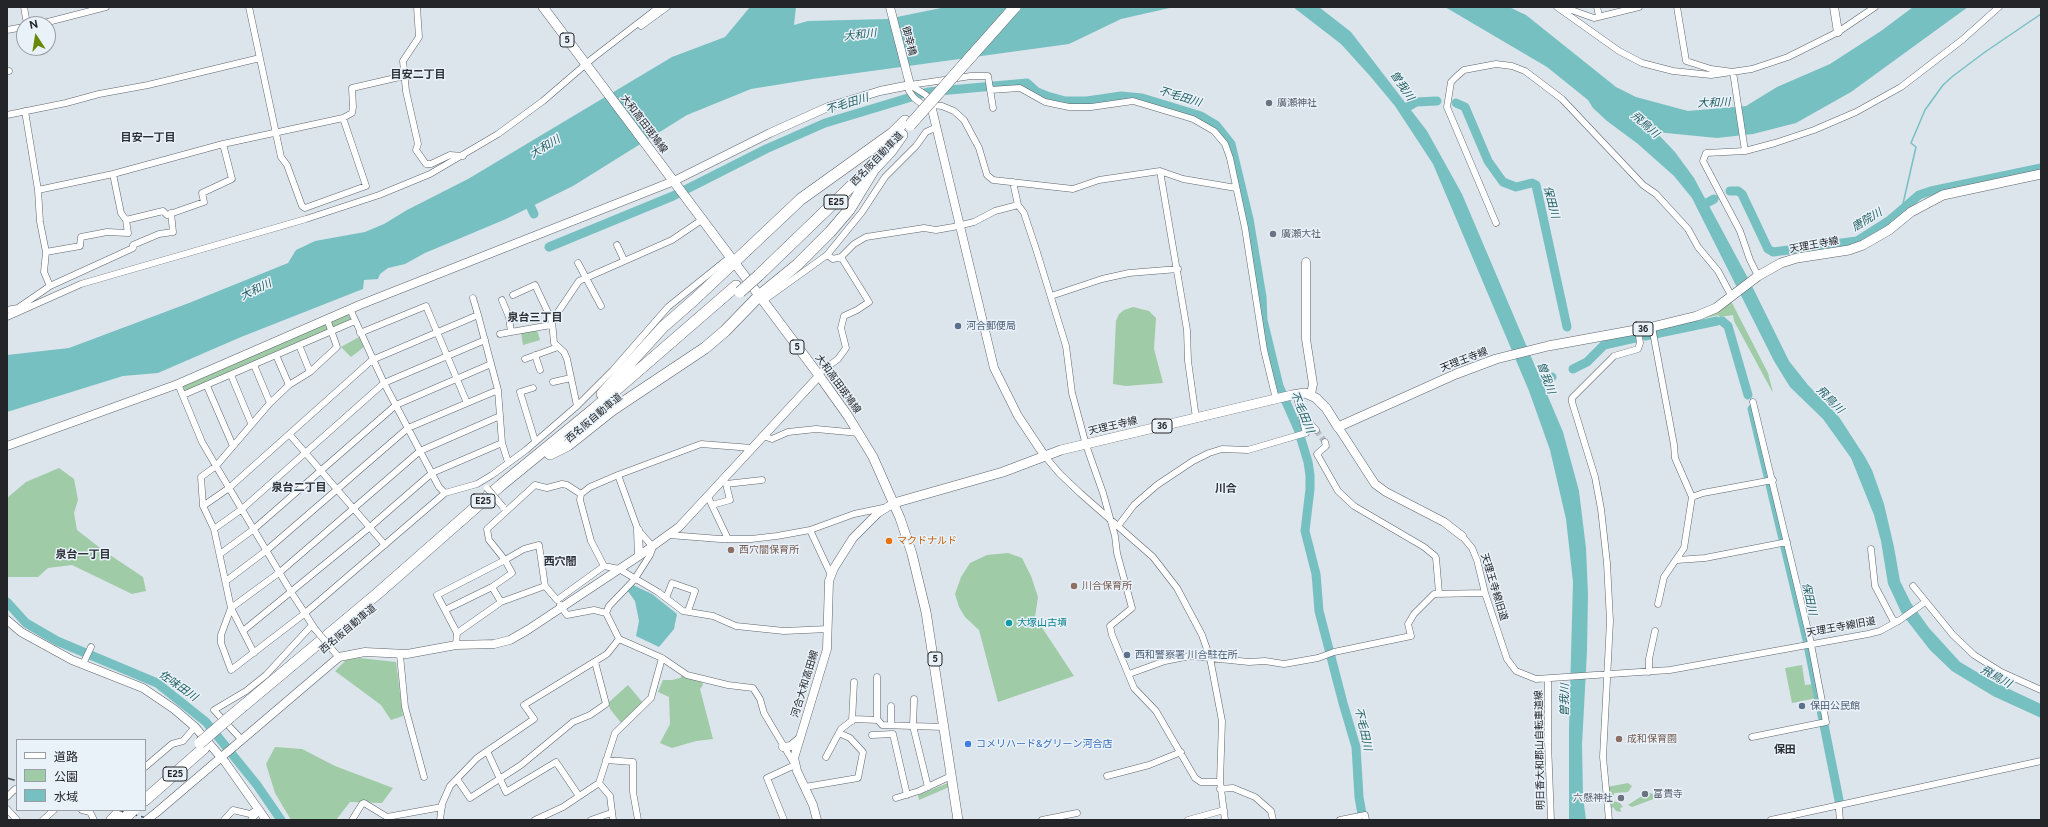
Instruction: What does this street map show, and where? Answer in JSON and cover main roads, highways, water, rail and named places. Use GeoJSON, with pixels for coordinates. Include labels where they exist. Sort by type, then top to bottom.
{"type":"FeatureCollection","features":[{"type":"Feature","properties":{"kind":"highway","name":"西名阪自動車道"},"geometry":{"type":"LineString","coordinates":[[908,123],[1005,7]]}},
{"type":"Feature","properties":{"kind":"highway","name":"西名阪自動車道"},"geometry":{"type":"LineString","coordinates":[[146,789],[382,600],[594,409],[757,272],[824,204],[908,123],[1015,7]]}},
{"type":"Feature","properties":{"kind":"highway"},"geometry":{"type":"LineString","coordinates":[[548,451],[633,362],[663,327],[732,260],[801,199],[897,134]]}},
{"type":"Feature","properties":{"kind":"highway"},"geometry":{"type":"LineString","coordinates":[[548,451],[568,446],[618,406],[705,348],[761,299],[830,232],[849,210],[874,169],[890,152],[897,134]]}},
{"type":"Feature","properties":{"kind":"highway","name":"西名阪自動車道"},"geometry":{"type":"LineString","coordinates":[[146,799],[202,745]]}},
{"type":"Feature","properties":{"kind":"main road","name":"大和高田斑鳩線"},"geometry":{"type":"LineString","coordinates":[[543,7],[585,65],[688,199],[819,375],[860,433],[877,463],[894,503],[912,554],[926,612],[958,820]]}},
{"type":"Feature","properties":{"kind":"main road","name":"天理王寺線"},"geometry":{"type":"LineString","coordinates":[[894,503],[998,473],[1044,455],[1284,397],[1311,394],[1321,403],[1338,427],[1456,374],[1496,359],[1548,346],[1652,328],[1698,316],[1716,308],[1757,277],[1786,261],[1808,255],[1840,252],[1863,245],[1889,230],[1911,212],[1943,195],[2041,175]]}},
{"type":"Feature","properties":{"kind":"water","name":"大和川"},"geometry":{"type":"Polygon","coordinates":[[[750,7],[796,7],[794,25],[808,21],[887,19],[946,7],[1174,7],[1121,19],[1069,44],[813,79],[751,89],[687,115],[573,186],[506,219],[425,253],[405,264],[388,268],[380,274],[378,279],[364,280],[363,289],[241,337],[158,373],[123,376],[7,412],[7,355],[69,348],[189,303],[288,263],[296,250],[315,241],[365,232],[384,224],[407,210],[468,179],[672,57],[725,37],[750,7]]]}},
{"type":"Feature","properties":{"kind":"water"},"geometry":{"type":"Polygon","coordinates":[[[1293,7],[1319,7],[1351,32],[1427,131],[1462,194],[1563,432],[1579,491],[1586,548],[1588,595],[1587,651],[1582,745],[1583,796],[1586,820],[1569,820],[1569,729],[1573,582],[1566,519],[1550,450],[1529,391],[1433,164],[1395,106],[1370,76],[1341,44],[1293,7]]]}},
{"type":"Feature","properties":{"kind":"water","name":"飛鳥川"},"geometry":{"type":"Polygon","coordinates":[[[1445,7],[1509,7],[1526,15],[1616,87],[1636,97],[1688,111],[1746,106],[1777,87],[1830,64],[1881,31],[1913,7],[1968,7],[1851,92],[1796,123],[1753,134],[1717,138],[1656,132],[1675,152],[1694,178],[1750,282],[1789,361],[1808,385],[1839,417],[1865,457],[1872,470],[1884,504],[1900,581],[1911,603],[1929,628],[1960,662],[1992,681],[2041,704],[2041,718],[1993,696],[1952,671],[1930,650],[1902,614],[1888,584],[1881,541],[1874,515],[1851,458],[1823,419],[1790,387],[1774,361],[1692,198],[1674,176],[1638,144],[1607,121],[1593,108],[1588,100],[1547,67],[1445,7]]]}},
{"type":"Feature","properties":{"kind":"water"},"geometry":{"type":"Polygon","coordinates":[[[633,585],[652,594],[677,614],[674,629],[659,647],[636,636],[639,621],[635,601],[627,590],[633,585]]]}},
{"type":"Feature","properties":{"kind":"waterway"},"geometry":{"type":"LineString","coordinates":[[1902,208],[1916,147],[1911,143],[1925,110],[1943,85],[1953,76],[2041,14]]}},
{"type":"Feature","properties":{"kind":"waterway","name":"不毛田川"},"geometry":{"type":"LineString","coordinates":[[549,247],[673,196],[766,149],[825,123],[928,92],[1027,83],[1037,92],[1065,101],[1087,101],[1121,96],[1142,98],[1201,116],[1216,125],[1231,144],[1249,219],[1262,297],[1263,320],[1279,386],[1298,429],[1308,462],[1310,489],[1305,531],[1316,574],[1319,611],[1356,747],[1359,797],[1363,820]]}},
{"type":"Feature","properties":{"kind":"waterway","name":"保田川"},"geometry":{"type":"LineString","coordinates":[[1404,109],[1416,102],[1437,101]]}},
{"type":"Feature","properties":{"kind":"waterway","name":"保田川"},"geometry":{"type":"LineString","coordinates":[[1456,103],[1465,107],[1488,161],[1503,182],[1516,187],[1532,183],[1536,185],[1567,327]]}},
{"type":"Feature","properties":{"kind":"waterway","name":"唐院川"},"geometry":{"type":"LineString","coordinates":[[1730,191],[1738,191],[1742,194],[1768,249],[1773,252],[1857,241],[1890,220],[1919,195],[1931,191],[2041,168]]}},
{"type":"Feature","properties":{"kind":"waterway","name":"不毛田川"},"geometry":{"type":"LineString","coordinates":[[526,197],[534,214]]}},
{"type":"Feature","properties":{"kind":"waterway","name":"唐院川"},"geometry":{"type":"LineString","coordinates":[[1703,205],[1714,199]]}},
{"type":"Feature","properties":{"kind":"waterway","name":"保田川"},"geometry":{"type":"LineString","coordinates":[[1645,336],[1717,321]]}},
{"type":"Feature","properties":{"kind":"waterway","name":"保田川"},"geometry":{"type":"LineString","coordinates":[[1722,321],[1728,326],[1748,395]]}},
{"type":"Feature","properties":{"kind":"waterway","name":"保田川"},"geometry":{"type":"LineString","coordinates":[[1573,369],[1587,362],[1604,345],[1635,338]]}},
{"type":"Feature","properties":{"kind":"waterway","name":"保田川"},"geometry":{"type":"LineString","coordinates":[[1535,385],[1552,377]]}},
{"type":"Feature","properties":{"kind":"waterway","name":"保田川"},"geometry":{"type":"LineString","coordinates":[[1752,409],[1807,640],[1839,800]]}},
{"type":"Feature","properties":{"kind":"waterway","name":"佐味田川"},"geometry":{"type":"LineString","coordinates":[[7,602],[26,623],[57,641],[157,683],[206,722],[257,785],[281,820]]}},
{"type":"Feature","properties":{"kind":"tunnel"},"geometry":{"type":"LineString","coordinates":[[1316,430],[1325,442]]}},
{"type":"Feature","properties":{"kind":"railway"},"geometry":{"type":"LineString","coordinates":[[7,778],[16,781]]}},
{"type":"Feature","properties":{"kind":"railway"},"geometry":{"type":"LineString","coordinates":[[122,811],[153,820]]}},
{"type":"Feature","properties":{"kind":"place","name":"廣瀬神社"},"geometry":{"type":"Point","coordinates":[1269,103]}},
{"type":"Feature","properties":{"kind":"place","name":"廣瀬大社"},"geometry":{"type":"Point","coordinates":[1273,234]}},
{"type":"Feature","properties":{"kind":"place","name":"河合郵便局"},"geometry":{"type":"Point","coordinates":[958,326]}},
{"type":"Feature","properties":{"kind":"place","name":"マクドナルド"},"geometry":{"type":"Point","coordinates":[889,541]}},
{"type":"Feature","properties":{"kind":"place","name":"西穴闇保育所"},"geometry":{"type":"Point","coordinates":[731,550]}},
{"type":"Feature","properties":{"kind":"place","name":"川合保育所"},"geometry":{"type":"Point","coordinates":[1074,586]}},
{"type":"Feature","properties":{"kind":"place","name":"大塚山古墳"},"geometry":{"type":"Point","coordinates":[1009,623]}},
{"type":"Feature","properties":{"kind":"place","name":"西和警察署 川合駐在所"},"geometry":{"type":"Point","coordinates":[1127,655]}},
{"type":"Feature","properties":{"kind":"place","name":"保田公民館"},"geometry":{"type":"Point","coordinates":[1802,706]}},
{"type":"Feature","properties":{"kind":"place","name":"成和保育園"},"geometry":{"type":"Point","coordinates":[1619,739]}},
{"type":"Feature","properties":{"kind":"place","name":"コメリハード&グリーン河合店"},"geometry":{"type":"Point","coordinates":[968,744]}},
{"type":"Feature","properties":{"kind":"place","name":"富貴寺"},"geometry":{"type":"Point","coordinates":[1645,794]}},
{"type":"Feature","properties":{"kind":"place","name":"六懸神社"},"geometry":{"type":"Point","coordinates":[1621,798]}},
{"type":"Feature","properties":{"kind":"district","name":"目安二丁目"},"geometry":{"type":"Point","coordinates":[418,75]}},
{"type":"Feature","properties":{"kind":"district","name":"目安一丁目"},"geometry":{"type":"Point","coordinates":[148,138]}},
{"type":"Feature","properties":{"kind":"district","name":"泉台三丁目"},"geometry":{"type":"Point","coordinates":[535,318]}},
{"type":"Feature","properties":{"kind":"district","name":"泉台二丁目"},"geometry":{"type":"Point","coordinates":[299,488]}},
{"type":"Feature","properties":{"kind":"district","name":"川合"},"geometry":{"type":"Point","coordinates":[1226,489]}},
{"type":"Feature","properties":{"kind":"district","name":"泉台一丁目"},"geometry":{"type":"Point","coordinates":[83,555]}},
{"type":"Feature","properties":{"kind":"district","name":"西穴闇"},"geometry":{"type":"Point","coordinates":[560,562]}},
{"type":"Feature","properties":{"kind":"district","name":"保田"},"geometry":{"type":"Point","coordinates":[1785,750]}},
{"type":"Feature","properties":{"kind":"water label","name":"曽我川"},"geometry":{"type":"Point","coordinates":[1402,86]}},
{"type":"Feature","properties":{"kind":"water label","name":"曽我川"},"geometry":{"type":"Point","coordinates":[1546,378]}},
{"type":"Feature","properties":{"kind":"water label","name":"曽我川"},"geometry":{"type":"Point","coordinates":[1565,700]}}]}
